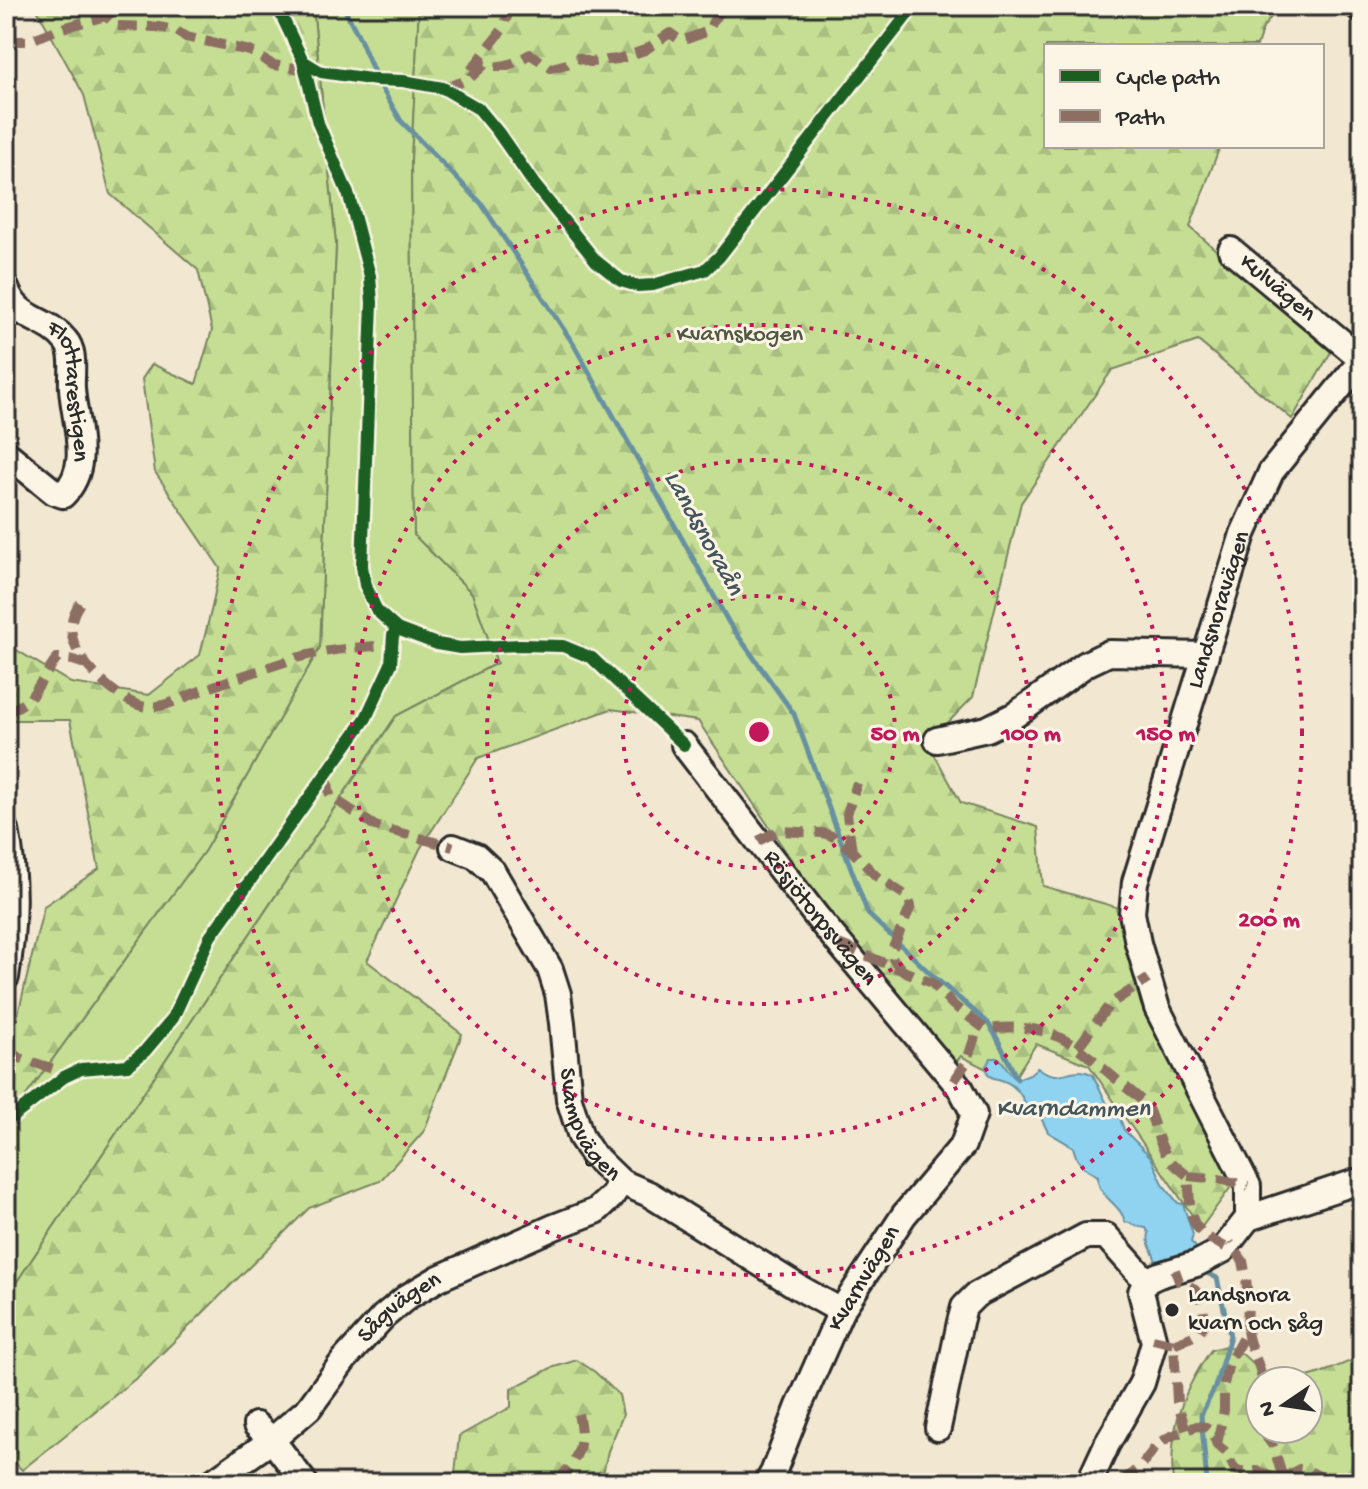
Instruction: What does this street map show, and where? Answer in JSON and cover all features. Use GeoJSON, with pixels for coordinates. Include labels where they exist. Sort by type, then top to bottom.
{"type":"FeatureCollection","features":[{"type":"Feature","properties":{"kind":"street"},"geometry":{"type":"LineString","coordinates":[[1357,6],[1362,10]]}},
{"type":"Feature","properties":{"kind":"street","name":"Kulvägen"},"geometry":{"type":"LineString","coordinates":[[1231,250],[1362,359]]}},
{"type":"Feature","properties":{"kind":"street","name":"Flottarestigen"},"geometry":{"type":"LineString","coordinates":[[6,288],[11,303],[56,331],[68,343],[81,442],[79,464],[70,488],[63,495],[54,492],[6,453]]}},
{"type":"Feature","properties":{"kind":"street","name":"Landsnoravägen"},"geometry":{"type":"LineString","coordinates":[[1248,1218],[1248,1186],[1157,1008],[1132,913],[1135,882],[1243,534],[1271,472],[1362,359]]}},
{"type":"Feature","properties":{"kind":"street"},"geometry":{"type":"LineString","coordinates":[[937,740],[987,729],[1015,715],[1086,664],[1109,653],[1206,655]]}},
{"type":"Feature","properties":{"kind":"street","name":"Rösjötorpsvägen"},"geometry":{"type":"LineString","coordinates":[[684,745],[832,935],[961,1089]]}},
{"type":"Feature","properties":{"kind":"street"},"geometry":{"type":"LineString","coordinates":[[6,830],[13,895],[12,943],[6,977]]}},
{"type":"Feature","properties":{"kind":"street","name":"Svampvägen"},"geometry":{"type":"LineString","coordinates":[[453,847],[476,856],[493,872],[550,969],[558,994],[569,1099],[581,1137],[592,1154],[621,1182],[649,1194],[841,1311]]}},
{"type":"Feature","properties":{"kind":"street","name":"Kvarnvägen"},"geometry":{"type":"LineString","coordinates":[[776,1480],[799,1406],[841,1311],[904,1215],[963,1145],[974,1114],[961,1089]]}},
{"type":"Feature","properties":{"kind":"street"},"geometry":{"type":"LineString","coordinates":[[1089,1483],[1142,1383],[1154,1342],[1141,1292],[1146,1281],[1196,1264],[1223,1250],[1248,1218],[1362,1180]]}},
{"type":"Feature","properties":{"kind":"street","name":"Sågvägen"},"geometry":{"type":"LineString","coordinates":[[211,1483],[264,1432],[309,1408],[344,1360],[383,1317],[407,1297],[439,1278],[596,1211],[621,1182]]}},
{"type":"Feature","properties":{"kind":"street"},"geometry":{"type":"LineString","coordinates":[[938,1428],[964,1307],[976,1295],[1086,1236],[1106,1236],[1146,1281]]}},
{"type":"Feature","properties":{"kind":"street"},"geometry":{"type":"LineString","coordinates":[[264,1432],[305,1483]]}},
{"type":"Feature","properties":{"kind":"green space"},"geometry":{"type":"Polygon","coordinates":[[[35,6],[313,6],[336,244],[320,647],[205,850],[6,1123],[6,1047],[12,1039],[44,906],[99,869],[70,720],[6,720],[6,621],[15,649],[71,683],[149,695],[200,655],[220,568],[155,472],[142,379],[152,364],[196,384],[212,330],[198,270],[110,194],[84,95],[35,6]]]}},
{"type":"Feature","properties":{"kind":"green space"},"geometry":{"type":"Polygon","coordinates":[[[313,6],[419,6],[411,160],[414,535],[472,593],[497,663],[396,716],[6,1298],[6,1123],[205,850],[320,647],[336,244],[313,6]]]}},
{"type":"Feature","properties":{"kind":"green space","name":"Kvarnskogen"},"geometry":{"type":"Polygon","coordinates":[[[419,6],[1279,6],[1263,28],[1258,44],[1044,44],[1044,148],[1219,148],[1190,227],[1331,352],[1292,419],[1198,341],[1112,370],[1021,503],[973,697],[928,743],[961,803],[1038,827],[1043,886],[1116,907],[1141,1005],[1233,1184],[1201,1228],[1089,1065],[1036,1044],[1012,1082],[961,1056],[952,1067],[875,984],[698,721],[611,709],[478,758],[420,849],[367,961],[462,1034],[424,1131],[380,1181],[309,1208],[140,1375],[22,1470],[6,1454],[6,1298],[396,716],[497,663],[472,593],[414,535],[411,160],[419,6]]]}},
{"type":"Feature","properties":{"kind":"green space"},"geometry":{"type":"Polygon","coordinates":[[[1225,1346],[1241,1353],[1254,1365],[1244,1365],[1244,1445],[1324,1445],[1324,1371],[1362,1356],[1362,1483],[1173,1483],[1175,1429],[1185,1397],[1211,1350],[1225,1346]]]}},
{"type":"Feature","properties":{"kind":"green space"},"geometry":{"type":"Polygon","coordinates":[[[577,1360],[619,1395],[623,1415],[608,1451],[601,1483],[454,1483],[459,1436],[511,1407],[511,1389],[551,1368],[577,1360]]]}},
{"type":"Feature","properties":{"kind":"water","name":"Kvarndammen"},"geometry":{"type":"Polygon","coordinates":[[[991,1058],[999,1058],[1017,1079],[1037,1068],[1055,1075],[1078,1071],[1093,1075],[1108,1106],[1120,1118],[1124,1130],[1151,1157],[1164,1186],[1178,1203],[1183,1204],[1193,1235],[1191,1242],[1197,1252],[1156,1265],[1146,1228],[1125,1222],[1123,1215],[1101,1189],[1098,1176],[1081,1165],[1073,1147],[1048,1132],[1041,1118],[1028,1111],[1013,1086],[990,1076],[986,1066],[991,1058]]]}},
{"type":"Feature","properties":{"kind":"waterway","name":"Landsnoraån"},"geometry":{"type":"LineString","coordinates":[[343,6],[377,80],[401,121],[481,203],[574,345],[729,623],[794,714],[868,914],[988,1023],[1017,1079]]}},
{"type":"Feature","properties":{"kind":"waterway"},"geometry":{"type":"LineString","coordinates":[[1201,1270],[1217,1278],[1230,1336],[1215,1387],[1201,1415],[1207,1483]]}},
{"type":"Feature","properties":{"kind":"marked path"},"geometry":{"type":"LineString","coordinates":[[471,70],[502,30],[511,6]]}},
{"type":"Feature","properties":{"kind":"marked path"},"geometry":{"type":"LineString","coordinates":[[443,88],[468,80],[485,64],[503,66],[530,54],[551,68],[578,58],[590,62],[618,59],[645,50],[670,33],[681,41],[709,31],[721,11],[743,6]]}},
{"type":"Feature","properties":{"kind":"marked path"},"geometry":{"type":"LineString","coordinates":[[6,41],[28,41],[106,16],[116,26],[175,30],[186,37],[250,51],[273,65],[305,69]]}},
{"type":"Feature","properties":{"kind":"marked path"},"geometry":{"type":"LineString","coordinates":[[80,603],[73,615],[71,628],[79,654],[110,688],[142,706],[171,703],[303,656],[393,644]]}},
{"type":"Feature","properties":{"kind":"marked path"},"geometry":{"type":"LineString","coordinates":[[6,714],[29,700],[57,658],[88,665]]}},
{"type":"Feature","properties":{"kind":"marked path"},"geometry":{"type":"LineString","coordinates":[[327,776],[330,796],[375,826],[453,847]]}},
{"type":"Feature","properties":{"kind":"marked path"},"geometry":{"type":"LineString","coordinates":[[852,852],[847,814],[857,783]]}},
{"type":"Feature","properties":{"kind":"marked path"},"geometry":{"type":"LineString","coordinates":[[758,841],[778,831],[832,836],[847,846],[876,876],[908,897],[911,906],[892,950],[893,959],[902,970]]}},
{"type":"Feature","properties":{"kind":"marked path"},"geometry":{"type":"LineString","coordinates":[[839,944],[932,983],[953,1005],[985,1029],[1026,1028],[1043,1031],[1058,1036],[1086,1054],[1145,1105],[1166,1154],[1188,1176],[1191,1211],[1197,1227],[1225,1247]]}},
{"type":"Feature","properties":{"kind":"marked path"},"geometry":{"type":"LineString","coordinates":[[1078,1047],[1110,1004],[1148,979]]}},
{"type":"Feature","properties":{"kind":"marked path"},"geometry":{"type":"LineString","coordinates":[[954,1081],[966,1063],[979,1025]]}},
{"type":"Feature","properties":{"kind":"marked path"},"geometry":{"type":"LineString","coordinates":[[6,1050],[60,1071],[64,1077]]}},
{"type":"Feature","properties":{"kind":"marked path"},"geometry":{"type":"LineString","coordinates":[[1188,1176],[1248,1186]]}},
{"type":"Feature","properties":{"kind":"marked path"},"geometry":{"type":"LineString","coordinates":[[1217,1444],[1229,1363],[1247,1330],[1248,1301],[1243,1261],[1230,1243]]}},
{"type":"Feature","properties":{"kind":"marked path"},"geometry":{"type":"LineString","coordinates":[[1174,1344],[1198,1333],[1204,1318],[1199,1295],[1192,1287],[1179,1281],[1175,1270]]}},
{"type":"Feature","properties":{"kind":"marked path"},"geometry":{"type":"LineString","coordinates":[[1247,1330],[1258,1365]]}},
{"type":"Feature","properties":{"kind":"marked path"},"geometry":{"type":"LineString","coordinates":[[1153,1339],[1174,1344],[1177,1402],[1186,1430]]}},
{"type":"Feature","properties":{"kind":"marked path"},"geometry":{"type":"LineString","coordinates":[[555,1483],[578,1452],[581,1435],[578,1414]]}},
{"type":"Feature","properties":{"kind":"marked path"},"geometry":{"type":"LineString","coordinates":[[1120,1483],[1141,1466],[1157,1445],[1197,1426],[1211,1430],[1217,1445],[1226,1452],[1235,1470],[1258,1471],[1274,1478],[1283,1478],[1299,1469],[1331,1482],[1362,1477]]}},
{"type":"Feature","properties":{"kind":"marked path"},"geometry":{"type":"LineString","coordinates":[[1272,1445],[1283,1478]]}},
{"type":"Feature","properties":{"kind":"cycle path"},"geometry":{"type":"LineString","coordinates":[[6,1122],[64,1077],[81,1069],[128,1065],[145,1051],[173,1018],[210,937],[366,718],[391,664],[393,635],[397,629],[377,611],[365,585],[362,566],[372,303],[370,276],[349,196],[318,123],[303,61],[277,6]]}},
{"type":"Feature","properties":{"kind":"cycle path"},"geometry":{"type":"LineString","coordinates":[[303,61],[321,72],[443,88],[479,109],[596,261],[621,281],[638,286],[653,285],[705,270],[719,257],[914,6]]}},
{"type":"Feature","properties":{"kind":"cycle path"},"geometry":{"type":"LineString","coordinates":[[397,629],[437,644],[460,648],[563,646],[592,658],[684,745]]}},
{"type":"Feature","properties":{"kind":"place","name":"Landsnora kvarn och såg"},"geometry":{"type":"Point","coordinates":[1172,1310]}}]}
